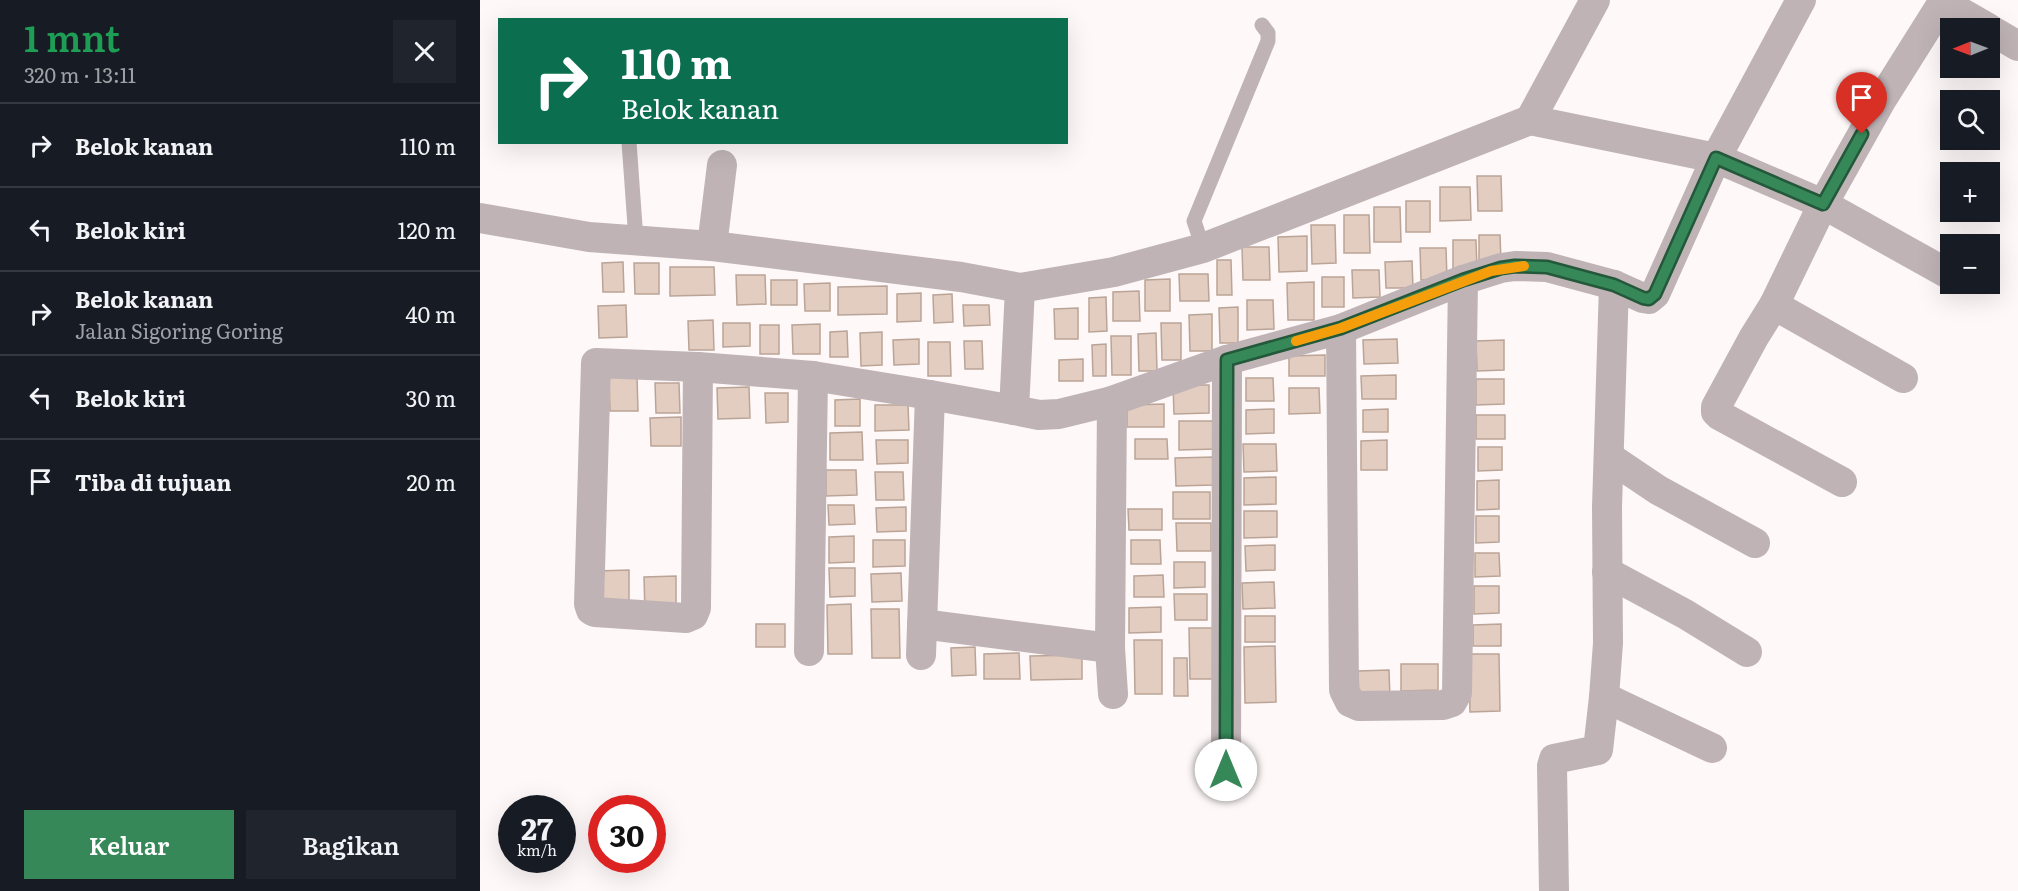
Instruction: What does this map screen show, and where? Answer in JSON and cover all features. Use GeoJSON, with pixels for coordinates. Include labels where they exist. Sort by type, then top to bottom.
{"type":"FeatureCollection","features":[{"type":"Feature","properties":{"kind":"street"},"geometry":{"type":"LineString","coordinates":[[1530,120],[1595,0]]}},
{"type":"Feature","properties":{"kind":"street"},"geometry":{"type":"LineString","coordinates":[[698,367],[696,608],[693,615],[686,618],[595,612],[591,610],[589,604],[596,363],[698,367],[813,376],[930,394],[1039,415],[1059,414],[1112,401],[1227,360],[1341,328],[1463,280],[1501,268],[1547,267],[1614,285],[1649,299],[1655,294],[1716,158],[1801,0]]}},
{"type":"Feature","properties":{"kind":"street"},"geometry":{"type":"LineString","coordinates":[[1842,482],[1719,416],[1716,407],[1774,305],[1823,204],[1882,99],[1943,2],[1970,18]]}},
{"type":"Feature","properties":{"kind":"street"},"geometry":{"type":"LineString","coordinates":[[2000,35],[2018,46]]}},
{"type":"Feature","properties":{"kind":"street"},"geometry":{"type":"LineString","coordinates":[[480,219],[589,237],[712,246],[961,277],[1020,288],[1123,270],[1203,248],[1530,120],[1716,158],[1823,204],[1940,270]]}},
{"type":"Feature","properties":{"kind":"street"},"geometry":{"type":"LineString","coordinates":[[712,246],[722,165]]}},
{"type":"Feature","properties":{"kind":"street"},"geometry":{"type":"LineString","coordinates":[[1341,328],[1344,690],[1350,702],[1359,706],[1443,705],[1452,702],[1457,693],[1463,280]]}},
{"type":"Feature","properties":{"kind":"street"},"geometry":{"type":"LineString","coordinates":[[1554,891],[1552,766],[1554,759],[1598,750],[1604,697],[1608,643],[1607,507],[1614,285]]}},
{"type":"Feature","properties":{"kind":"street"},"geometry":{"type":"LineString","coordinates":[[1014,410],[1020,288]]}},
{"type":"Feature","properties":{"kind":"street"},"geometry":{"type":"LineString","coordinates":[[1774,305],[1903,378]]}},
{"type":"Feature","properties":{"kind":"street"},"geometry":{"type":"LineString","coordinates":[[1226,770],[1227,360]]}},
{"type":"Feature","properties":{"kind":"street"},"geometry":{"type":"LineString","coordinates":[[809,651],[813,376]]}},
{"type":"Feature","properties":{"kind":"street"},"geometry":{"type":"LineString","coordinates":[[921,655],[930,394]]}},
{"type":"Feature","properties":{"kind":"street"},"geometry":{"type":"LineString","coordinates":[[1112,401],[1110,648],[1113,694]]}},
{"type":"Feature","properties":{"kind":"street"},"geometry":{"type":"LineString","coordinates":[[1609,457],[1658,490],[1755,543]]}},
{"type":"Feature","properties":{"kind":"street"},"geometry":{"type":"LineString","coordinates":[[1607,572],[1685,614],[1747,652]]}},
{"type":"Feature","properties":{"kind":"street"},"geometry":{"type":"LineString","coordinates":[[922,624],[1110,648]]}},
{"type":"Feature","properties":{"kind":"street"},"geometry":{"type":"LineString","coordinates":[[1604,697],[1712,748]]}},
{"type":"Feature","properties":{"kind":"lane"},"geometry":{"type":"LineString","coordinates":[[1203,248],[1194,221],[1268,41],[1268,33],[1262,25]]}},
{"type":"Feature","properties":{"kind":"lane"},"geometry":{"type":"LineString","coordinates":[[629,144],[636,240]]}},
{"type":"Feature","properties":{"kind":"building"},"geometry":{"type":"Polygon","coordinates":[[[1477,176],[1501,176],[1502,211],[1478,211],[1477,176]]]}},
{"type":"Feature","properties":{"kind":"building"},"geometry":{"type":"Polygon","coordinates":[[[1440,187],[1470,187],[1471,220],[1440,221],[1440,187]]]}},
{"type":"Feature","properties":{"kind":"building"},"geometry":{"type":"Polygon","coordinates":[[[1406,201],[1430,201],[1430,232],[1406,232],[1406,201]]]}},
{"type":"Feature","properties":{"kind":"building"},"geometry":{"type":"Polygon","coordinates":[[[1374,207],[1400,207],[1401,242],[1374,242],[1374,207]]]}},
{"type":"Feature","properties":{"kind":"building"},"geometry":{"type":"Polygon","coordinates":[[[1344,215],[1369,215],[1370,253],[1344,253],[1344,215]]]}},
{"type":"Feature","properties":{"kind":"building"},"geometry":{"type":"Polygon","coordinates":[[[1311,225],[1335,225],[1336,263],[1312,264],[1311,225]]]}},
{"type":"Feature","properties":{"kind":"building"},"geometry":{"type":"Polygon","coordinates":[[[1479,235],[1500,235],[1501,262],[1479,262],[1479,235]]]}},
{"type":"Feature","properties":{"kind":"building"},"geometry":{"type":"Polygon","coordinates":[[[1307,236],[1307,271],[1279,272],[1278,237],[1307,236]]]}},
{"type":"Feature","properties":{"kind":"building"},"geometry":{"type":"Polygon","coordinates":[[[1453,240],[1476,240],[1477,269],[1453,269],[1453,240]]]}},
{"type":"Feature","properties":{"kind":"building"},"geometry":{"type":"Polygon","coordinates":[[[1242,247],[1269,247],[1270,280],[1243,280],[1242,247]]]}},
{"type":"Feature","properties":{"kind":"building"},"geometry":{"type":"Polygon","coordinates":[[[1420,248],[1446,248],[1447,279],[1421,280],[1420,248]]]}},
{"type":"Feature","properties":{"kind":"building"},"geometry":{"type":"Polygon","coordinates":[[[1217,260],[1231,260],[1232,295],[1217,295],[1217,260]]]}},
{"type":"Feature","properties":{"kind":"building"},"geometry":{"type":"Polygon","coordinates":[[[1412,261],[1413,288],[1386,288],[1385,262],[1412,261]]]}},
{"type":"Feature","properties":{"kind":"building"},"geometry":{"type":"Polygon","coordinates":[[[623,262],[624,292],[603,292],[602,263],[623,262]]]}},
{"type":"Feature","properties":{"kind":"building"},"geometry":{"type":"Polygon","coordinates":[[[634,263],[659,263],[659,294],[635,294],[634,263]]]}},
{"type":"Feature","properties":{"kind":"building"},"geometry":{"type":"Polygon","coordinates":[[[670,267],[714,267],[715,295],[670,296],[670,267]]]}},
{"type":"Feature","properties":{"kind":"building"},"geometry":{"type":"Polygon","coordinates":[[[1352,270],[1379,270],[1380,297],[1353,298],[1352,270]]]}},
{"type":"Feature","properties":{"kind":"building"},"geometry":{"type":"Polygon","coordinates":[[[1179,274],[1208,274],[1209,301],[1180,301],[1179,274]]]}},
{"type":"Feature","properties":{"kind":"building"},"geometry":{"type":"Polygon","coordinates":[[[736,275],[765,275],[766,304],[737,305],[736,275]]]}},
{"type":"Feature","properties":{"kind":"building"},"geometry":{"type":"Polygon","coordinates":[[[1322,277],[1344,277],[1344,307],[1322,307],[1322,277]]]}},
{"type":"Feature","properties":{"kind":"building"},"geometry":{"type":"Polygon","coordinates":[[[1170,279],[1170,311],[1145,311],[1145,280],[1170,279]]]}},
{"type":"Feature","properties":{"kind":"building"},"geometry":{"type":"Polygon","coordinates":[[[771,280],[797,280],[797,305],[771,305],[771,280]]]}},
{"type":"Feature","properties":{"kind":"building"},"geometry":{"type":"Polygon","coordinates":[[[1314,282],[1314,320],[1288,320],[1287,283],[1314,282]]]}},
{"type":"Feature","properties":{"kind":"building"},"geometry":{"type":"Polygon","coordinates":[[[830,283],[830,311],[805,311],[804,284],[830,283]]]}},
{"type":"Feature","properties":{"kind":"building"},"geometry":{"type":"Polygon","coordinates":[[[887,286],[887,314],[838,315],[838,287],[887,286]]]}},
{"type":"Feature","properties":{"kind":"building"},"geometry":{"type":"Polygon","coordinates":[[[1139,291],[1140,321],[1113,321],[1113,292],[1139,291]]]}},
{"type":"Feature","properties":{"kind":"building"},"geometry":{"type":"Polygon","coordinates":[[[921,293],[921,321],[897,322],[897,294],[921,293]]]}},
{"type":"Feature","properties":{"kind":"building"},"geometry":{"type":"Polygon","coordinates":[[[952,294],[953,322],[934,323],[933,295],[952,294]]]}},
{"type":"Feature","properties":{"kind":"building"},"geometry":{"type":"Polygon","coordinates":[[[1106,297],[1107,331],[1089,332],[1089,298],[1106,297]]]}},
{"type":"Feature","properties":{"kind":"building"},"geometry":{"type":"Polygon","coordinates":[[[1247,300],[1273,300],[1274,329],[1247,330],[1247,300]]]}},
{"type":"Feature","properties":{"kind":"building"},"geometry":{"type":"Polygon","coordinates":[[[626,305],[627,337],[599,338],[598,306],[626,305]]]}},
{"type":"Feature","properties":{"kind":"building"},"geometry":{"type":"Polygon","coordinates":[[[963,305],[989,305],[990,325],[964,326],[963,305]]]}},
{"type":"Feature","properties":{"kind":"building"},"geometry":{"type":"Polygon","coordinates":[[[1238,307],[1238,343],[1220,343],[1219,308],[1238,307]]]}},
{"type":"Feature","properties":{"kind":"building"},"geometry":{"type":"Polygon","coordinates":[[[1078,308],[1078,339],[1055,339],[1054,309],[1078,308]]]}},
{"type":"Feature","properties":{"kind":"building"},"geometry":{"type":"Polygon","coordinates":[[[1212,314],[1212,351],[1190,351],[1189,315],[1212,314]]]}},
{"type":"Feature","properties":{"kind":"building"},"geometry":{"type":"Polygon","coordinates":[[[713,320],[714,350],[689,350],[688,321],[713,320]]]}},
{"type":"Feature","properties":{"kind":"building"},"geometry":{"type":"Polygon","coordinates":[[[723,323],[750,323],[750,346],[723,347],[723,323]]]}},
{"type":"Feature","properties":{"kind":"building"},"geometry":{"type":"Polygon","coordinates":[[[1161,323],[1181,323],[1181,360],[1162,360],[1161,323]]]}},
{"type":"Feature","properties":{"kind":"building"},"geometry":{"type":"Polygon","coordinates":[[[820,324],[820,354],[793,354],[792,325],[820,324]]]}},
{"type":"Feature","properties":{"kind":"building"},"geometry":{"type":"Polygon","coordinates":[[[760,325],[779,325],[779,354],[760,354],[760,325]]]}},
{"type":"Feature","properties":{"kind":"building"},"geometry":{"type":"Polygon","coordinates":[[[847,331],[848,357],[830,357],[830,332],[847,331]]]}},
{"type":"Feature","properties":{"kind":"building"},"geometry":{"type":"Polygon","coordinates":[[[882,332],[882,365],[861,366],[860,333],[882,332]]]}},
{"type":"Feature","properties":{"kind":"building"},"geometry":{"type":"Polygon","coordinates":[[[1156,333],[1157,371],[1139,371],[1138,334],[1156,333]]]}},
{"type":"Feature","properties":{"kind":"building"},"geometry":{"type":"Polygon","coordinates":[[[1111,336],[1131,336],[1131,375],[1112,375],[1111,336]]]}},
{"type":"Feature","properties":{"kind":"building"},"geometry":{"type":"Polygon","coordinates":[[[919,339],[919,364],[894,365],[893,340],[919,339]]]}},
{"type":"Feature","properties":{"kind":"building"},"geometry":{"type":"Polygon","coordinates":[[[1397,339],[1398,363],[1364,364],[1363,340],[1397,339]]]}},
{"type":"Feature","properties":{"kind":"building"},"geometry":{"type":"Polygon","coordinates":[[[1504,340],[1504,370],[1477,371],[1476,341],[1504,340]]]}},
{"type":"Feature","properties":{"kind":"building"},"geometry":{"type":"Polygon","coordinates":[[[964,341],[982,341],[983,369],[965,369],[964,341]]]}},
{"type":"Feature","properties":{"kind":"building"},"geometry":{"type":"Polygon","coordinates":[[[928,342],[950,342],[951,376],[928,376],[928,342]]]}},
{"type":"Feature","properties":{"kind":"building"},"geometry":{"type":"Polygon","coordinates":[[[1106,344],[1106,376],[1093,376],[1092,345],[1106,344]]]}},
{"type":"Feature","properties":{"kind":"building"},"geometry":{"type":"Polygon","coordinates":[[[1325,355],[1325,376],[1289,376],[1289,356],[1325,355]]]}},
{"type":"Feature","properties":{"kind":"building"},"geometry":{"type":"Polygon","coordinates":[[[1083,359],[1083,381],[1059,381],[1059,360],[1083,359]]]}},
{"type":"Feature","properties":{"kind":"building"},"geometry":{"type":"Polygon","coordinates":[[[1396,375],[1396,399],[1362,399],[1361,376],[1396,375]]]}},
{"type":"Feature","properties":{"kind":"building"},"geometry":{"type":"Polygon","coordinates":[[[609,377],[637,377],[638,411],[610,411],[609,377]]]}},
{"type":"Feature","properties":{"kind":"building"},"geometry":{"type":"Polygon","coordinates":[[[1246,378],[1273,378],[1274,401],[1246,401],[1246,378]]]}},
{"type":"Feature","properties":{"kind":"building"},"geometry":{"type":"Polygon","coordinates":[[[1476,379],[1504,379],[1504,404],[1476,405],[1476,379]]]}},
{"type":"Feature","properties":{"kind":"building"},"geometry":{"type":"Polygon","coordinates":[[[655,383],[679,383],[680,413],[656,413],[655,383]]]}},
{"type":"Feature","properties":{"kind":"building"},"geometry":{"type":"Polygon","coordinates":[[[1173,385],[1209,385],[1209,413],[1174,414],[1173,385]]]}},
{"type":"Feature","properties":{"kind":"building"},"geometry":{"type":"Polygon","coordinates":[[[749,387],[750,418],[718,419],[717,388],[749,387]]]}},
{"type":"Feature","properties":{"kind":"building"},"geometry":{"type":"Polygon","coordinates":[[[1289,388],[1319,388],[1320,413],[1289,414],[1289,388]]]}},
{"type":"Feature","properties":{"kind":"building"},"geometry":{"type":"Polygon","coordinates":[[[765,393],[788,393],[788,422],[766,423],[765,393]]]}},
{"type":"Feature","properties":{"kind":"building"},"geometry":{"type":"Polygon","coordinates":[[[860,399],[860,426],[835,426],[835,400],[860,399]]]}},
{"type":"Feature","properties":{"kind":"building"},"geometry":{"type":"Polygon","coordinates":[[[1164,404],[1164,427],[1127,427],[1127,405],[1164,404]]]}},
{"type":"Feature","properties":{"kind":"building"},"geometry":{"type":"Polygon","coordinates":[[[875,405],[908,405],[909,430],[875,431],[875,405]]]}},
{"type":"Feature","properties":{"kind":"building"},"geometry":{"type":"Polygon","coordinates":[[[1274,409],[1274,433],[1246,434],[1246,410],[1274,409]]]}},
{"type":"Feature","properties":{"kind":"building"},"geometry":{"type":"Polygon","coordinates":[[[1388,409],[1388,432],[1363,432],[1363,410],[1388,409]]]}},
{"type":"Feature","properties":{"kind":"building"},"geometry":{"type":"Polygon","coordinates":[[[1476,415],[1505,415],[1505,439],[1476,439],[1476,415]]]}},
{"type":"Feature","properties":{"kind":"building"},"geometry":{"type":"Polygon","coordinates":[[[681,417],[681,446],[651,446],[650,418],[681,417]]]}},
{"type":"Feature","properties":{"kind":"building"},"geometry":{"type":"Polygon","coordinates":[[[1179,421],[1216,421],[1216,449],[1179,450],[1179,421]]]}},
{"type":"Feature","properties":{"kind":"building"},"geometry":{"type":"Polygon","coordinates":[[[862,432],[863,460],[830,460],[830,433],[862,432]]]}},
{"type":"Feature","properties":{"kind":"building"},"geometry":{"type":"Polygon","coordinates":[[[1135,439],[1167,439],[1168,459],[1135,459],[1135,439]]]}},
{"type":"Feature","properties":{"kind":"building"},"geometry":{"type":"Polygon","coordinates":[[[876,440],[908,440],[908,463],[877,464],[876,440]]]}},
{"type":"Feature","properties":{"kind":"building"},"geometry":{"type":"Polygon","coordinates":[[[1387,440],[1387,470],[1361,470],[1361,441],[1387,440]]]}},
{"type":"Feature","properties":{"kind":"building"},"geometry":{"type":"Polygon","coordinates":[[[1243,444],[1276,444],[1277,471],[1244,472],[1243,444]]]}},
{"type":"Feature","properties":{"kind":"building"},"geometry":{"type":"Polygon","coordinates":[[[1478,447],[1502,447],[1502,470],[1478,471],[1478,447]]]}},
{"type":"Feature","properties":{"kind":"building"},"geometry":{"type":"Polygon","coordinates":[[[1214,457],[1214,485],[1176,486],[1175,458],[1214,457]]]}},
{"type":"Feature","properties":{"kind":"building"},"geometry":{"type":"Polygon","coordinates":[[[826,470],[856,470],[857,495],[826,496],[826,470]]]}},
{"type":"Feature","properties":{"kind":"building"},"geometry":{"type":"Polygon","coordinates":[[[875,472],[903,472],[904,500],[876,500],[875,472]]]}},
{"type":"Feature","properties":{"kind":"building"},"geometry":{"type":"Polygon","coordinates":[[[1276,477],[1276,504],[1244,505],[1244,478],[1276,477]]]}},
{"type":"Feature","properties":{"kind":"building"},"geometry":{"type":"Polygon","coordinates":[[[1499,480],[1499,509],[1477,510],[1477,481],[1499,480]]]}},
{"type":"Feature","properties":{"kind":"building"},"geometry":{"type":"Polygon","coordinates":[[[1173,492],[1210,492],[1210,519],[1173,519],[1173,492]]]}},
{"type":"Feature","properties":{"kind":"building"},"geometry":{"type":"Polygon","coordinates":[[[828,505],[854,505],[855,524],[829,525],[828,505]]]}},
{"type":"Feature","properties":{"kind":"building"},"geometry":{"type":"Polygon","coordinates":[[[906,507],[906,531],[877,532],[876,508],[906,507]]]}},
{"type":"Feature","properties":{"kind":"building"},"geometry":{"type":"Polygon","coordinates":[[[1128,509],[1162,509],[1162,530],[1129,530],[1128,509]]]}},
{"type":"Feature","properties":{"kind":"building"},"geometry":{"type":"Polygon","coordinates":[[[1244,511],[1277,511],[1277,537],[1244,538],[1244,511]]]}},
{"type":"Feature","properties":{"kind":"building"},"geometry":{"type":"Polygon","coordinates":[[[1476,516],[1499,516],[1499,542],[1476,543],[1476,516]]]}},
{"type":"Feature","properties":{"kind":"building"},"geometry":{"type":"Polygon","coordinates":[[[1176,523],[1211,523],[1211,551],[1177,551],[1176,523]]]}},
{"type":"Feature","properties":{"kind":"building"},"geometry":{"type":"Polygon","coordinates":[[[854,536],[854,562],[829,563],[829,537],[854,536]]]}},
{"type":"Feature","properties":{"kind":"building"},"geometry":{"type":"Polygon","coordinates":[[[873,540],[905,540],[905,566],[873,567],[873,540]]]}},
{"type":"Feature","properties":{"kind":"building"},"geometry":{"type":"Polygon","coordinates":[[[1131,540],[1160,540],[1161,564],[1131,564],[1131,540]]]}},
{"type":"Feature","properties":{"kind":"building"},"geometry":{"type":"Polygon","coordinates":[[[1275,545],[1275,570],[1246,571],[1245,546],[1275,545]]]}},
{"type":"Feature","properties":{"kind":"building"},"geometry":{"type":"Polygon","coordinates":[[[1475,553],[1499,553],[1500,576],[1475,577],[1475,553]]]}},
{"type":"Feature","properties":{"kind":"building"},"geometry":{"type":"Polygon","coordinates":[[[1174,562],[1205,562],[1205,587],[1174,588],[1174,562]]]}},
{"type":"Feature","properties":{"kind":"building"},"geometry":{"type":"Polygon","coordinates":[[[829,568],[855,568],[855,596],[830,597],[829,568]]]}},
{"type":"Feature","properties":{"kind":"building"},"geometry":{"type":"Polygon","coordinates":[[[629,570],[629,609],[596,610],[596,571],[629,570]]]}},
{"type":"Feature","properties":{"kind":"building"},"geometry":{"type":"Polygon","coordinates":[[[901,573],[902,601],[872,602],[871,574],[901,573]]]}},
{"type":"Feature","properties":{"kind":"building"},"geometry":{"type":"Polygon","coordinates":[[[1163,575],[1164,597],[1134,597],[1134,576],[1163,575]]]}},
{"type":"Feature","properties":{"kind":"building"},"geometry":{"type":"Polygon","coordinates":[[[676,576],[676,612],[645,613],[644,577],[676,576]]]}},
{"type":"Feature","properties":{"kind":"building"},"geometry":{"type":"Polygon","coordinates":[[[1274,582],[1275,608],[1243,609],[1242,583],[1274,582]]]}},
{"type":"Feature","properties":{"kind":"building"},"geometry":{"type":"Polygon","coordinates":[[[1474,586],[1499,586],[1499,613],[1474,614],[1474,586]]]}},
{"type":"Feature","properties":{"kind":"building"},"geometry":{"type":"Polygon","coordinates":[[[1174,594],[1207,594],[1207,620],[1175,620],[1174,594]]]}},
{"type":"Feature","properties":{"kind":"building"},"geometry":{"type":"Polygon","coordinates":[[[851,604],[852,654],[828,654],[827,605],[851,604]]]}},
{"type":"Feature","properties":{"kind":"building"},"geometry":{"type":"Polygon","coordinates":[[[1161,607],[1161,632],[1129,633],[1129,608],[1161,607]]]}},
{"type":"Feature","properties":{"kind":"building"},"geometry":{"type":"Polygon","coordinates":[[[871,609],[899,609],[900,658],[872,658],[871,609]]]}},
{"type":"Feature","properties":{"kind":"building"},"geometry":{"type":"Polygon","coordinates":[[[1245,616],[1275,616],[1275,642],[1245,642],[1245,616]]]}},
{"type":"Feature","properties":{"kind":"building"},"geometry":{"type":"Polygon","coordinates":[[[756,624],[785,624],[785,647],[756,647],[756,624]]]}},
{"type":"Feature","properties":{"kind":"building"},"geometry":{"type":"Polygon","coordinates":[[[1501,624],[1501,646],[1473,646],[1473,625],[1501,624]]]}},
{"type":"Feature","properties":{"kind":"building"},"geometry":{"type":"Polygon","coordinates":[[[1189,628],[1213,628],[1214,679],[1190,679],[1189,628]]]}},
{"type":"Feature","properties":{"kind":"building"},"geometry":{"type":"Polygon","coordinates":[[[1134,640],[1162,640],[1162,694],[1135,694],[1134,640]]]}},
{"type":"Feature","properties":{"kind":"building"},"geometry":{"type":"Polygon","coordinates":[[[1275,646],[1276,702],[1245,703],[1244,647],[1275,646]]]}},
{"type":"Feature","properties":{"kind":"building"},"geometry":{"type":"Polygon","coordinates":[[[975,647],[976,675],[952,676],[951,648],[975,647]]]}},
{"type":"Feature","properties":{"kind":"building"},"geometry":{"type":"Polygon","coordinates":[[[1019,653],[1020,679],[984,679],[984,654],[1019,653]]]}},
{"type":"Feature","properties":{"kind":"building"},"geometry":{"type":"Polygon","coordinates":[[[1469,654],[1499,654],[1500,711],[1470,712],[1469,654]]]}},
{"type":"Feature","properties":{"kind":"building"},"geometry":{"type":"Polygon","coordinates":[[[1082,655],[1082,679],[1031,680],[1030,656],[1082,655]]]}},
{"type":"Feature","properties":{"kind":"building"},"geometry":{"type":"Polygon","coordinates":[[[1174,658],[1187,658],[1188,696],[1174,696],[1174,658]]]}},
{"type":"Feature","properties":{"kind":"building"},"geometry":{"type":"Polygon","coordinates":[[[1401,664],[1438,664],[1438,690],[1401,691],[1401,664]]]}},
{"type":"Feature","properties":{"kind":"building"},"geometry":{"type":"Polygon","coordinates":[[[1389,670],[1390,699],[1359,700],[1358,671],[1389,670]]]}},
{"type":"Feature","properties":{"kind":"slow traffic"},"geometry":{"type":"LineString","coordinates":[[1296,341],[1341,328],[1463,280],[1501,268],[1524,266]]}},
{"type":"Feature","properties":{"kind":"route"},"geometry":{"type":"LineString","coordinates":[[1226,770],[1227,360],[1341,328],[1463,280],[1501,268],[1547,267],[1614,285],[1649,299],[1655,294],[1716,158],[1823,204],[1862,134]]}}]}
